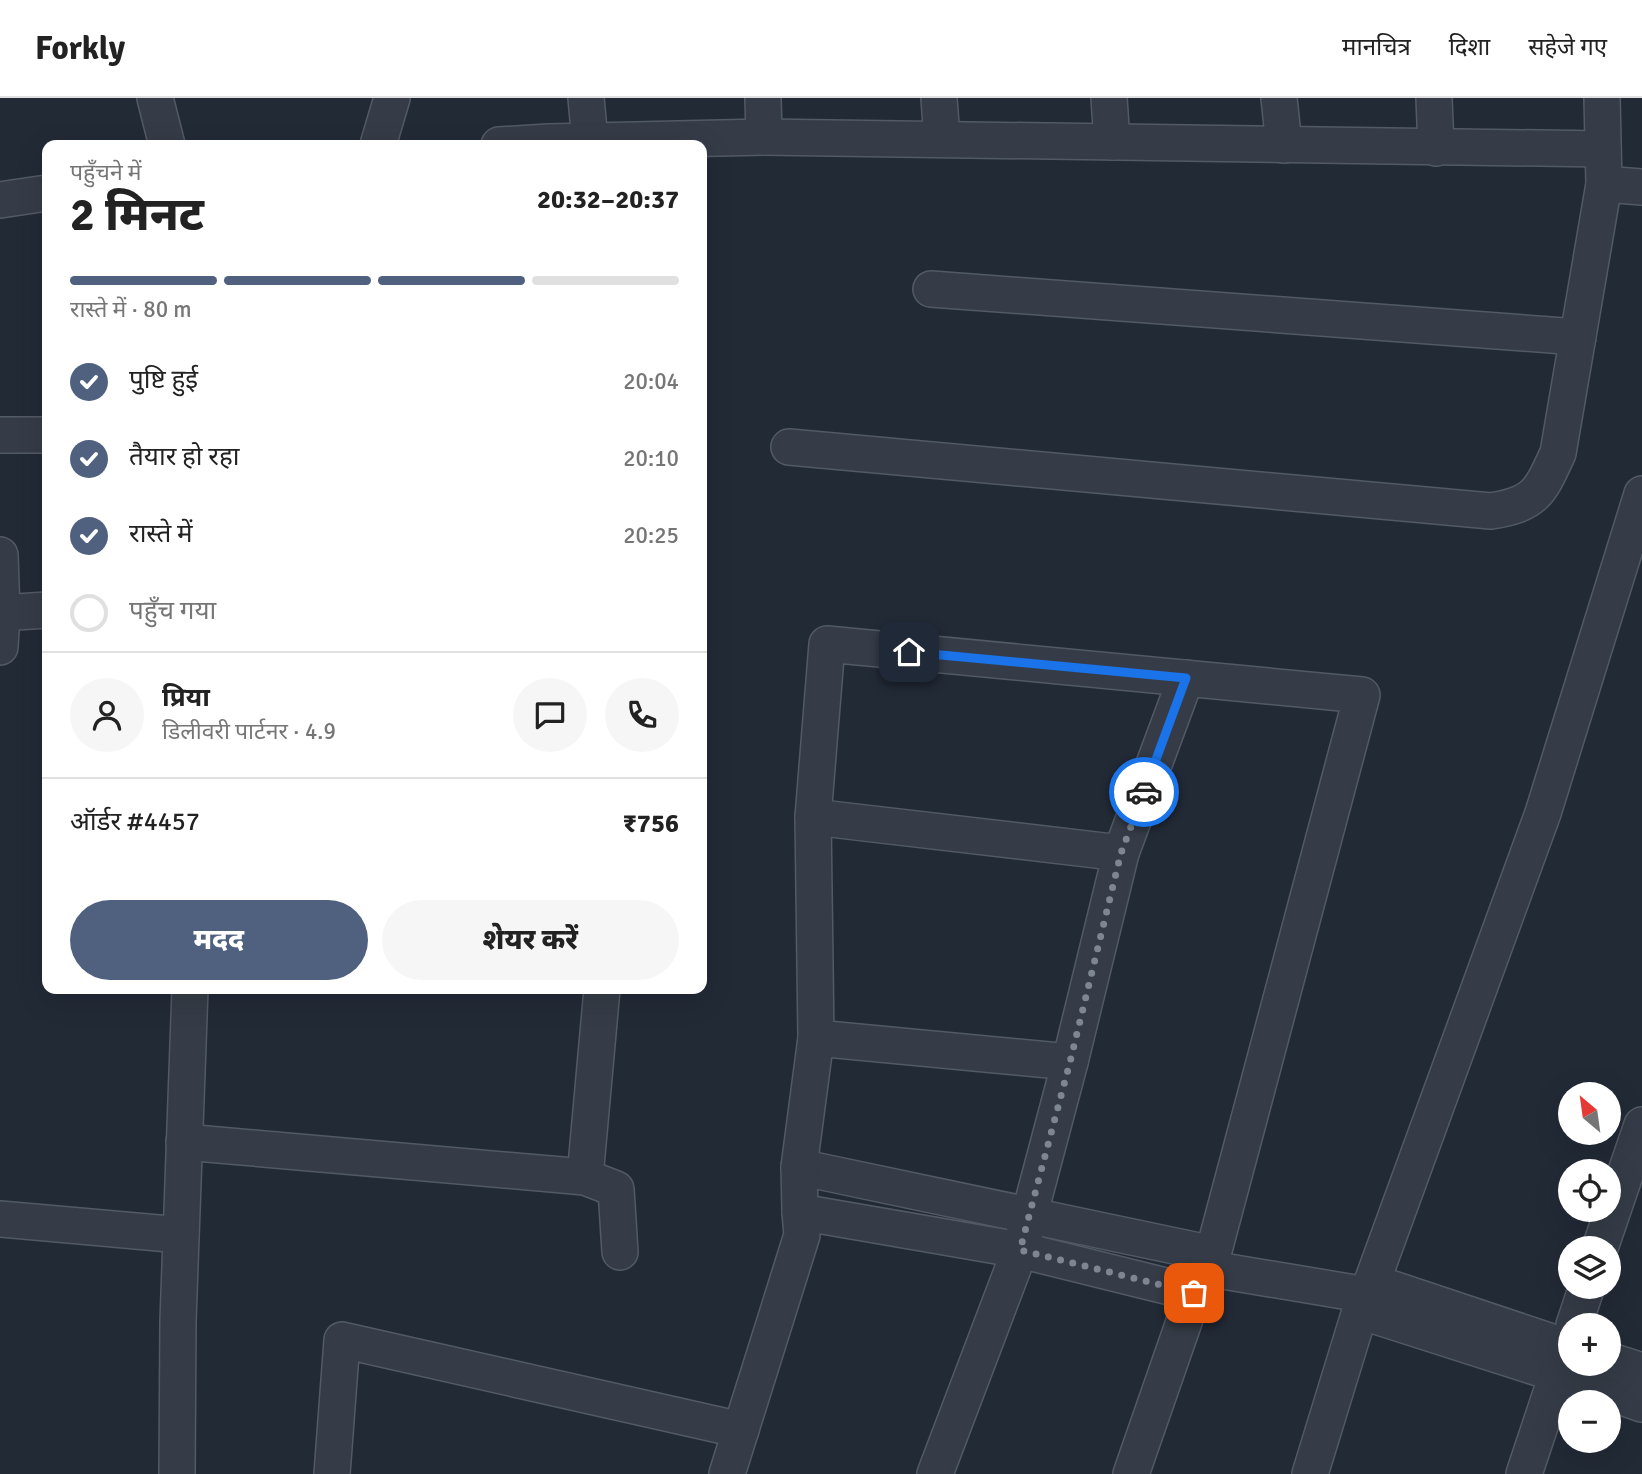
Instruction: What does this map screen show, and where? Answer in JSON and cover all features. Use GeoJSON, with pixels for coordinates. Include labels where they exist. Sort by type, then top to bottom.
{"type":"FeatureCollection","features":[{"type":"Feature","properties":{"kind":"street"},"geometry":{"type":"LineString","coordinates":[[155,98],[166,140]]}},
{"type":"Feature","properties":{"kind":"street"},"geometry":{"type":"LineString","coordinates":[[379,140],[392,98]]}},
{"type":"Feature","properties":{"kind":"street"},"geometry":{"type":"LineString","coordinates":[[586,98],[590,140]]}},
{"type":"Feature","properties":{"kind":"street"},"geometry":{"type":"LineString","coordinates":[[763,98],[764,136]]}},
{"type":"Feature","properties":{"kind":"street"},"geometry":{"type":"LineString","coordinates":[[939,98],[942,139]]}},
{"type":"Feature","properties":{"kind":"street"},"geometry":{"type":"LineString","coordinates":[[1109,98],[1112,142]]}},
{"type":"Feature","properties":{"kind":"street"},"geometry":{"type":"LineString","coordinates":[[1279,98],[1283,145]]}},
{"type":"Feature","properties":{"kind":"street"},"geometry":{"type":"LineString","coordinates":[[1434,98],[1436,148]]}},
{"type":"Feature","properties":{"kind":"street"},"geometry":{"type":"LineString","coordinates":[[789,447],[1491,511],[1526,502],[1546,480],[1558,453],[1604,184],[1602,98]]}},
{"type":"Feature","properties":{"kind":"street"},"geometry":{"type":"LineString","coordinates":[[695,140],[764,136],[1603,149]]}},
{"type":"Feature","properties":{"kind":"street"},"geometry":{"type":"LineString","coordinates":[[1604,184],[1642,187]]}},
{"type":"Feature","properties":{"kind":"street"},"geometry":{"type":"LineString","coordinates":[[0,200],[42,193]]}},
{"type":"Feature","properties":{"kind":"street"},"geometry":{"type":"LineString","coordinates":[[931,289],[1578,337]]}},
{"type":"Feature","properties":{"kind":"street"},"geometry":{"type":"LineString","coordinates":[[0,435],[42,435]]}},
{"type":"Feature","properties":{"kind":"street"},"geometry":{"type":"LineString","coordinates":[[1310,1474],[1366,1296],[1543,813],[1642,494]]}},
{"type":"Feature","properties":{"kind":"street"},"geometry":{"type":"LineString","coordinates":[[0,555],[1,624],[42,612]]}},
{"type":"Feature","properties":{"kind":"street"},"geometry":{"type":"LineString","coordinates":[[727,1474],[802,1235],[799,1167],[816,1038],[813,817],[827,644],[1362,695],[1204,1272],[1131,1474]]}},
{"type":"Feature","properties":{"kind":"street"},"geometry":{"type":"LineString","coordinates":[[935,1474],[1020,1250],[1070,1062],[1121,853],[1186,678]]}},
{"type":"Feature","properties":{"kind":"street"},"geometry":{"type":"LineString","coordinates":[[813,817],[1121,853]]}},
{"type":"Feature","properties":{"kind":"street"},"geometry":{"type":"LineString","coordinates":[[177,1474],[178,1321],[190,994]]}},
{"type":"Feature","properties":{"kind":"street"},"geometry":{"type":"LineString","coordinates":[[585,1177],[602,994]]}},
{"type":"Feature","properties":{"kind":"street"},"geometry":{"type":"LineString","coordinates":[[816,1038],[1070,1062]]}},
{"type":"Feature","properties":{"kind":"street"},"geometry":{"type":"LineString","coordinates":[[1605,1236],[1634,1172],[1642,1125]]}},
{"type":"Feature","properties":{"kind":"street"},"geometry":{"type":"LineString","coordinates":[[184,1142],[585,1177],[616,1189],[620,1252]]}},
{"type":"Feature","properties":{"kind":"street"},"geometry":{"type":"LineString","coordinates":[[799,1167],[1029,1215],[1204,1272]]}},
{"type":"Feature","properties":{"kind":"street"},"geometry":{"type":"LineString","coordinates":[[800,1212],[1020,1250],[1204,1272],[1366,1296],[1558,1344]]}},
{"type":"Feature","properties":{"kind":"street"},"geometry":{"type":"LineString","coordinates":[[0,1219],[181,1235]]}},
{"type":"Feature","properties":{"kind":"street"},"geometry":{"type":"LineString","coordinates":[[332,1474],[342,1340],[741,1430]]}},
{"type":"Feature","properties":{"kind":"street"},"geometry":{"type":"LineString","coordinates":[[1621,1364],[1642,1371]]}},
{"type":"Feature","properties":{"kind":"street"},"geometry":{"type":"LineString","coordinates":[[1524,1474],[1558,1375]]}},
{"type":"Feature","properties":{"kind":"street"},"geometry":{"type":"LineString","coordinates":[[1606,1376],[1642,1404]]}},
{"type":"Feature","properties":{"kind":"way so far"},"geometry":{"type":"LineString","coordinates":[[1144,792],[1121,853],[1070,1062],[1020,1250],[1194,1293]]}},
{"type":"Feature","properties":{"kind":"route"},"geometry":{"type":"LineString","coordinates":[[909,652],[1186,678],[1144,792]]}}]}
